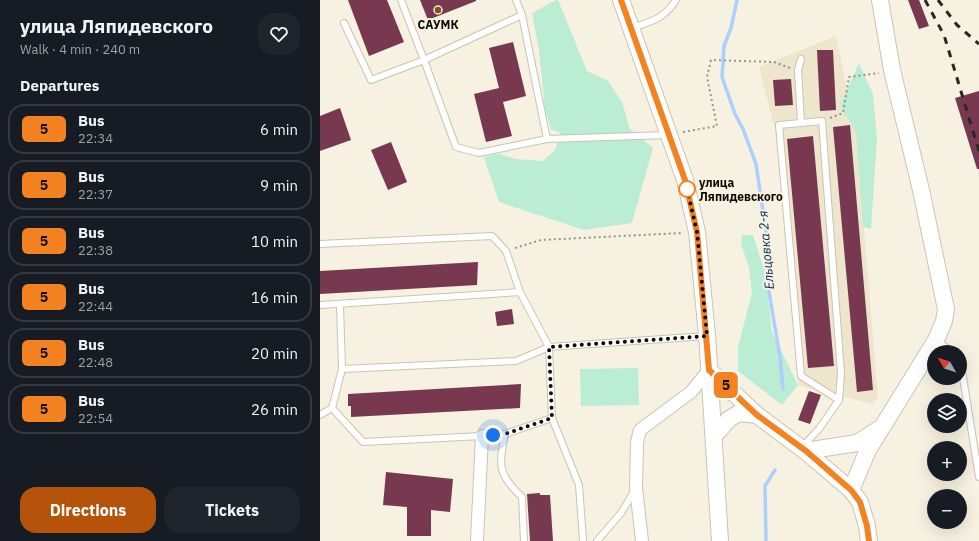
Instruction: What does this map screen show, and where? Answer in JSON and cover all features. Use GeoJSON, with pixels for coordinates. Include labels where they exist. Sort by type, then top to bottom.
{"type":"FeatureCollection","features":[{"type":"Feature","properties":{"kind":"street"},"geometry":{"type":"LineString","coordinates":[[621,0],[685,180],[697,232],[707,336],[720,541]]}},
{"type":"Feature","properties":{"kind":"street"},"geometry":{"type":"LineString","coordinates":[[851,490],[868,450],[936,340],[944,321],[946,309],[923,197],[892,70],[880,0]]}},
{"type":"Feature","properties":{"kind":"street"},"geometry":{"type":"LineString","coordinates":[[709,370],[757,415],[803,449],[851,490],[860,502],[867,526],[869,541]]}},
{"type":"Feature","properties":{"kind":"street"},"geometry":{"type":"LineString","coordinates":[[642,541],[636,488],[637,442],[640,430],[691,392],[709,370]]}},
{"type":"Feature","properties":{"kind":"street"},"geometry":{"type":"LineString","coordinates":[[714,436],[729,419],[739,412],[757,415]]}},
{"type":"Feature","properties":{"kind":"street"},"geometry":{"type":"LineString","coordinates":[[803,449],[857,443],[882,426]]}},
{"type":"Feature","properties":{"kind":"street"},"geometry":{"type":"LineString","coordinates":[[477,541],[482,436]]}},
{"type":"Feature","properties":{"kind":"lane"},"geometry":{"type":"LineString","coordinates":[[401,0],[456,147],[479,153],[547,139],[669,135]]}},
{"type":"Feature","properties":{"kind":"lane"},"geometry":{"type":"LineString","coordinates":[[516,0],[522,15],[547,139]]}},
{"type":"Feature","properties":{"kind":"lane"},"geometry":{"type":"LineString","coordinates":[[630,28],[655,20],[668,12],[676,0]]}},
{"type":"Feature","properties":{"kind":"lane"},"geometry":{"type":"LineString","coordinates":[[344,23],[371,80],[424,60],[522,15]]}},
{"type":"Feature","properties":{"kind":"lane"},"geometry":{"type":"LineString","coordinates":[[801,59],[798,70],[801,122]]}},
{"type":"Feature","properties":{"kind":"lane"},"geometry":{"type":"LineString","coordinates":[[803,449],[840,400],[841,374],[822,121],[779,125],[801,376],[840,400]]}},
{"type":"Feature","properties":{"kind":"lane"},"geometry":{"type":"LineString","coordinates":[[320,244],[492,236],[506,251],[520,292],[549,347],[552,418],[579,484],[583,541]]}},
{"type":"Feature","properties":{"kind":"lane"},"geometry":{"type":"LineString","coordinates":[[320,305],[340,305],[520,292]]}},
{"type":"Feature","properties":{"kind":"lane"},"geometry":{"type":"LineString","coordinates":[[320,415],[332,408],[342,369],[340,305]]}},
{"type":"Feature","properties":{"kind":"lane"},"geometry":{"type":"LineString","coordinates":[[342,369],[516,361],[549,347],[707,336]]}},
{"type":"Feature","properties":{"kind":"lane"},"geometry":{"type":"LineString","coordinates":[[936,340],[943,345]]}},
{"type":"Feature","properties":{"kind":"lane"},"geometry":{"type":"LineString","coordinates":[[964,385],[979,477]]}},
{"type":"Feature","properties":{"kind":"lane"},"geometry":{"type":"LineString","coordinates":[[332,408],[363,442],[505,434],[552,418]]}},
{"type":"Feature","properties":{"kind":"lane"},"geometry":{"type":"LineString","coordinates":[[505,434],[499,462],[508,484],[522,497],[524,541]]}},
{"type":"Feature","properties":{"kind":"lane"},"geometry":{"type":"LineString","coordinates":[[597,541],[621,513],[636,488]]}},
{"type":"Feature","properties":{"kind":"path"},"geometry":{"type":"LineString","coordinates":[[669,135],[717,126],[707,77],[712,60],[774,62],[798,70]]}},
{"type":"Feature","properties":{"kind":"path"},"geometry":{"type":"LineString","coordinates":[[822,121],[843,113],[849,77],[892,70]]}},
{"type":"Feature","properties":{"kind":"path"},"geometry":{"type":"LineString","coordinates":[[506,251],[541,240],[697,232]]}},
{"type":"Feature","properties":{"kind":"shaded area"},"geometry":{"type":"Polygon","coordinates":[[[836,36],[856,133],[878,398],[872,404],[798,385],[776,133],[759,67],[836,36]]]}},
{"type":"Feature","properties":{"kind":"green space"},"geometry":{"type":"Polygon","coordinates":[[[558,0],[587,71],[608,81],[622,102],[630,129],[653,148],[632,223],[584,230],[499,202],[484,158],[496,153],[516,159],[543,161],[555,150],[560,133],[551,129],[545,109],[539,50],[532,13],[558,0]]]}},
{"type":"Feature","properties":{"kind":"green space"},"geometry":{"type":"Polygon","coordinates":[[[859,63],[873,94],[877,138],[871,229],[863,227],[856,133],[840,105],[859,63]]]}},
{"type":"Feature","properties":{"kind":"green space"},"geometry":{"type":"Polygon","coordinates":[[[742,235],[753,235],[765,273],[772,332],[798,385],[782,405],[738,371],[738,347],[752,293],[749,267],[741,244],[742,235]]]}},
{"type":"Feature","properties":{"kind":"green space"},"geometry":{"type":"Polygon","coordinates":[[[638,368],[639,405],[581,406],[580,369],[638,368]]]}},
{"type":"Feature","properties":{"kind":"building"},"geometry":{"type":"Polygon","coordinates":[[[348,0],[387,0],[404,42],[369,56],[348,0]]]}},
{"type":"Feature","properties":{"kind":"building","name":"САУМК"},"geometry":{"type":"Polygon","coordinates":[[[420,0],[476,0],[476,1],[428,20],[420,0]]]}},
{"type":"Feature","properties":{"kind":"building"},"geometry":{"type":"Polygon","coordinates":[[[908,0],[919,0],[929,26],[919,29],[908,0]]]}},
{"type":"Feature","properties":{"kind":"building"},"geometry":{"type":"Polygon","coordinates":[[[513,42],[526,96],[503,102],[512,136],[486,142],[474,94],[499,88],[489,48],[513,42]]]}},
{"type":"Feature","properties":{"kind":"building"},"geometry":{"type":"Polygon","coordinates":[[[817,50],[833,50],[836,110],[820,111],[817,50]]]}},
{"type":"Feature","properties":{"kind":"building"},"geometry":{"type":"Polygon","coordinates":[[[791,79],[793,105],[775,106],[773,80],[791,79]]]}},
{"type":"Feature","properties":{"kind":"building"},"geometry":{"type":"Polygon","coordinates":[[[979,91],[979,169],[977,169],[955,98],[979,91]]]}},
{"type":"Feature","properties":{"kind":"building"},"geometry":{"type":"Polygon","coordinates":[[[340,108],[351,140],[320,151],[320,116],[340,108]]]}},
{"type":"Feature","properties":{"kind":"building"},"geometry":{"type":"Polygon","coordinates":[[[850,125],[873,390],[857,392],[833,127],[850,125]]]}},
{"type":"Feature","properties":{"kind":"building"},"geometry":{"type":"Polygon","coordinates":[[[813,136],[834,366],[808,368],[787,139],[813,136]]]}},
{"type":"Feature","properties":{"kind":"building"},"geometry":{"type":"Polygon","coordinates":[[[391,142],[407,182],[388,190],[371,150],[391,142]]]}},
{"type":"Feature","properties":{"kind":"building"},"geometry":{"type":"Polygon","coordinates":[[[478,262],[477,285],[320,294],[320,271],[478,262]]]}},
{"type":"Feature","properties":{"kind":"building"},"geometry":{"type":"Polygon","coordinates":[[[512,309],[514,324],[497,326],[495,312],[512,309]]]}},
{"type":"Feature","properties":{"kind":"building"},"geometry":{"type":"Polygon","coordinates":[[[521,384],[520,408],[351,417],[351,406],[348,406],[348,394],[521,384]]]}},
{"type":"Feature","properties":{"kind":"building"},"geometry":{"type":"Polygon","coordinates":[[[809,391],[821,395],[810,424],[798,420],[809,391]]]}},
{"type":"Feature","properties":{"kind":"building"},"geometry":{"type":"Polygon","coordinates":[[[386,472],[453,479],[450,512],[431,510],[431,536],[407,536],[407,507],[383,505],[386,472]]]}},
{"type":"Feature","properties":{"kind":"building"},"geometry":{"type":"Polygon","coordinates":[[[540,493],[540,495],[550,495],[553,541],[530,541],[527,494],[540,493]]]}},
{"type":"Feature","properties":{"kind":"waterway","name":"Ельцовка 2-я"},"geometry":{"type":"LineString","coordinates":[[737,0],[731,28],[724,46],[722,77],[735,114],[743,129],[756,164],[767,238],[769,292],[780,357],[783,389]]}},
{"type":"Feature","properties":{"kind":"waterway"},"geometry":{"type":"LineString","coordinates":[[766,541],[765,486],[775,470]]}},
{"type":"Feature","properties":{"kind":"railway"},"geometry":{"type":"LineString","coordinates":[[925,0],[944,35],[979,151]]}},
{"type":"Feature","properties":{"kind":"railway"},"geometry":{"type":"LineString","coordinates":[[938,0],[957,25],[979,44]]}},
{"type":"Feature","properties":{"kind":"bus line","name":"5"},"geometry":{"type":"LineString","coordinates":[[621,0],[637,49],[658,100],[685,180],[697,232],[709,370],[757,415],[806,451],[851,490],[860,502],[867,526],[869,541]]}},
{"type":"Feature","properties":{"kind":"place","name":"САУМК"},"geometry":{"type":"Point","coordinates":[438,10]}},
{"type":"Feature","properties":{"kind":"place","name":"улица Ляпидевского"},"geometry":{"type":"Point","coordinates":[687,189]}},
{"type":"Feature","properties":{"kind":"route"},"geometry":{"type":"LineString","coordinates":[[493,435],[505,434],[552,418],[549,347],[707,336],[697,232],[687,189]]}}]}
